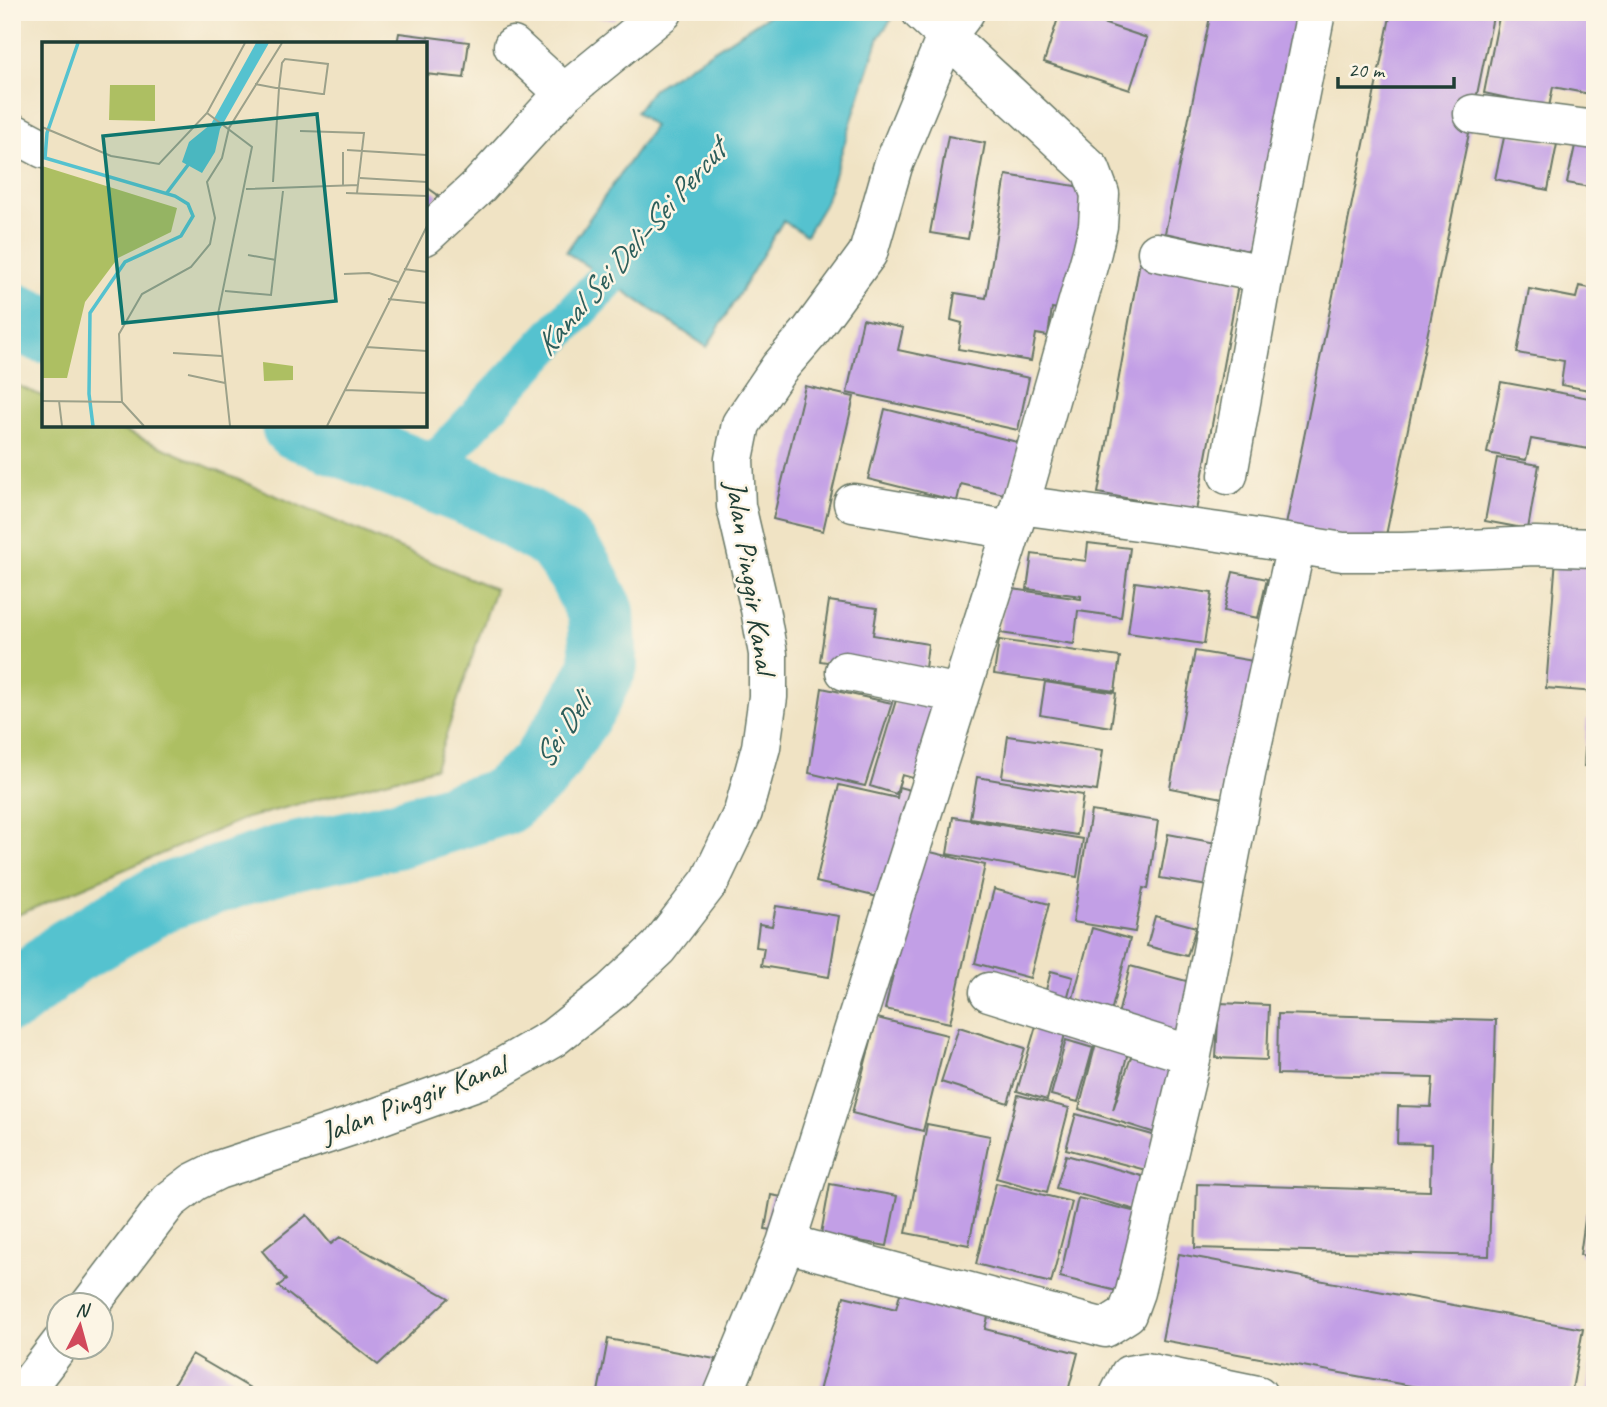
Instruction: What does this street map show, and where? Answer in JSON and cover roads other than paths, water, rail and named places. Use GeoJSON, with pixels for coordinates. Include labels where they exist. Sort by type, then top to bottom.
{"type":"FeatureCollection","features":[{"type":"Feature","properties":{"kind":"street"},"geometry":{"type":"LineString","coordinates":[[427,234],[478,186],[564,93],[663,12]]}},
{"type":"Feature","properties":{"kind":"street"},"geometry":{"type":"LineString","coordinates":[[1228,475],[1264,274],[1316,12]]}},
{"type":"Feature","properties":{"kind":"street"},"geometry":{"type":"LineString","coordinates":[[723,1395],[786,1242],[1016,517],[1098,226],[1100,194],[1091,170],[944,21]]}},
{"type":"Feature","properties":{"kind":"street","name":"Jalan Pinggir Kanal"},"geometry":{"type":"LineString","coordinates":[[100,1292],[169,1201],[194,1182],[218,1170],[355,1125],[482,1079],[553,1038],[612,991],[658,947],[710,881],[743,812],[761,747],[768,697],[766,642],[736,506],[734,459],[741,424],[779,368],[810,332],[868,253],[893,166],[944,21]]}},
{"type":"Feature","properties":{"kind":"street"},"geometry":{"type":"LineString","coordinates":[[513,46],[564,93]]}},
{"type":"Feature","properties":{"kind":"street"},"geometry":{"type":"LineString","coordinates":[[1473,114],[1595,130]]}},
{"type":"Feature","properties":{"kind":"street"},"geometry":{"type":"LineString","coordinates":[[12,132],[42,148]]}},
{"type":"Feature","properties":{"kind":"street"},"geometry":{"type":"LineString","coordinates":[[1157,252],[1264,274]]}},
{"type":"Feature","properties":{"kind":"street"},"geometry":{"type":"LineString","coordinates":[[853,503],[1206,530],[1343,552],[1403,552],[1535,545],[1595,548]]}},
{"type":"Feature","properties":{"kind":"street"},"geometry":{"type":"LineString","coordinates":[[786,1242],[1105,1328],[1127,1314],[1135,1292],[1192,1055],[1246,774],[1296,545]]}},
{"type":"Feature","properties":{"kind":"street"},"geometry":{"type":"LineString","coordinates":[[845,671],[960,694]]}},
{"type":"Feature","properties":{"kind":"street"},"geometry":{"type":"LineString","coordinates":[[989,992],[1192,1055]]}},
{"type":"Feature","properties":{"kind":"street"},"geometry":{"type":"LineString","coordinates":[[34,1390],[50,1362]]}},
{"type":"Feature","properties":{"kind":"street"},"geometry":{"type":"LineString","coordinates":[[1119,1395],[1129,1375],[1146,1372],[1258,1395]]}},
{"type":"Feature","properties":{"kind":"water"},"geometry":{"type":"Polygon","coordinates":[[[774,12],[897,12],[879,37],[825,203],[806,235],[783,221],[707,347],[566,252],[654,126],[636,112],[653,89],[774,12]]]}},
{"type":"Feature","properties":{"kind":"waterway","name":"Kanal Sei Deli–Sei Percut"},"geometry":{"type":"LineString","coordinates":[[424,475],[644,239]]}},
{"type":"Feature","properties":{"kind":"waterway","name":"Sei Deli"},"geometry":{"type":"LineString","coordinates":[[12,316],[42,328]]}},
{"type":"Feature","properties":{"kind":"waterway","name":"Sei Deli"},"geometry":{"type":"LineString","coordinates":[[12,998],[69,952],[162,898],[280,859],[395,835],[504,801],[541,769],[583,706],[604,665],[601,612],[580,571],[557,539],[486,499],[300,427]]}}]}
